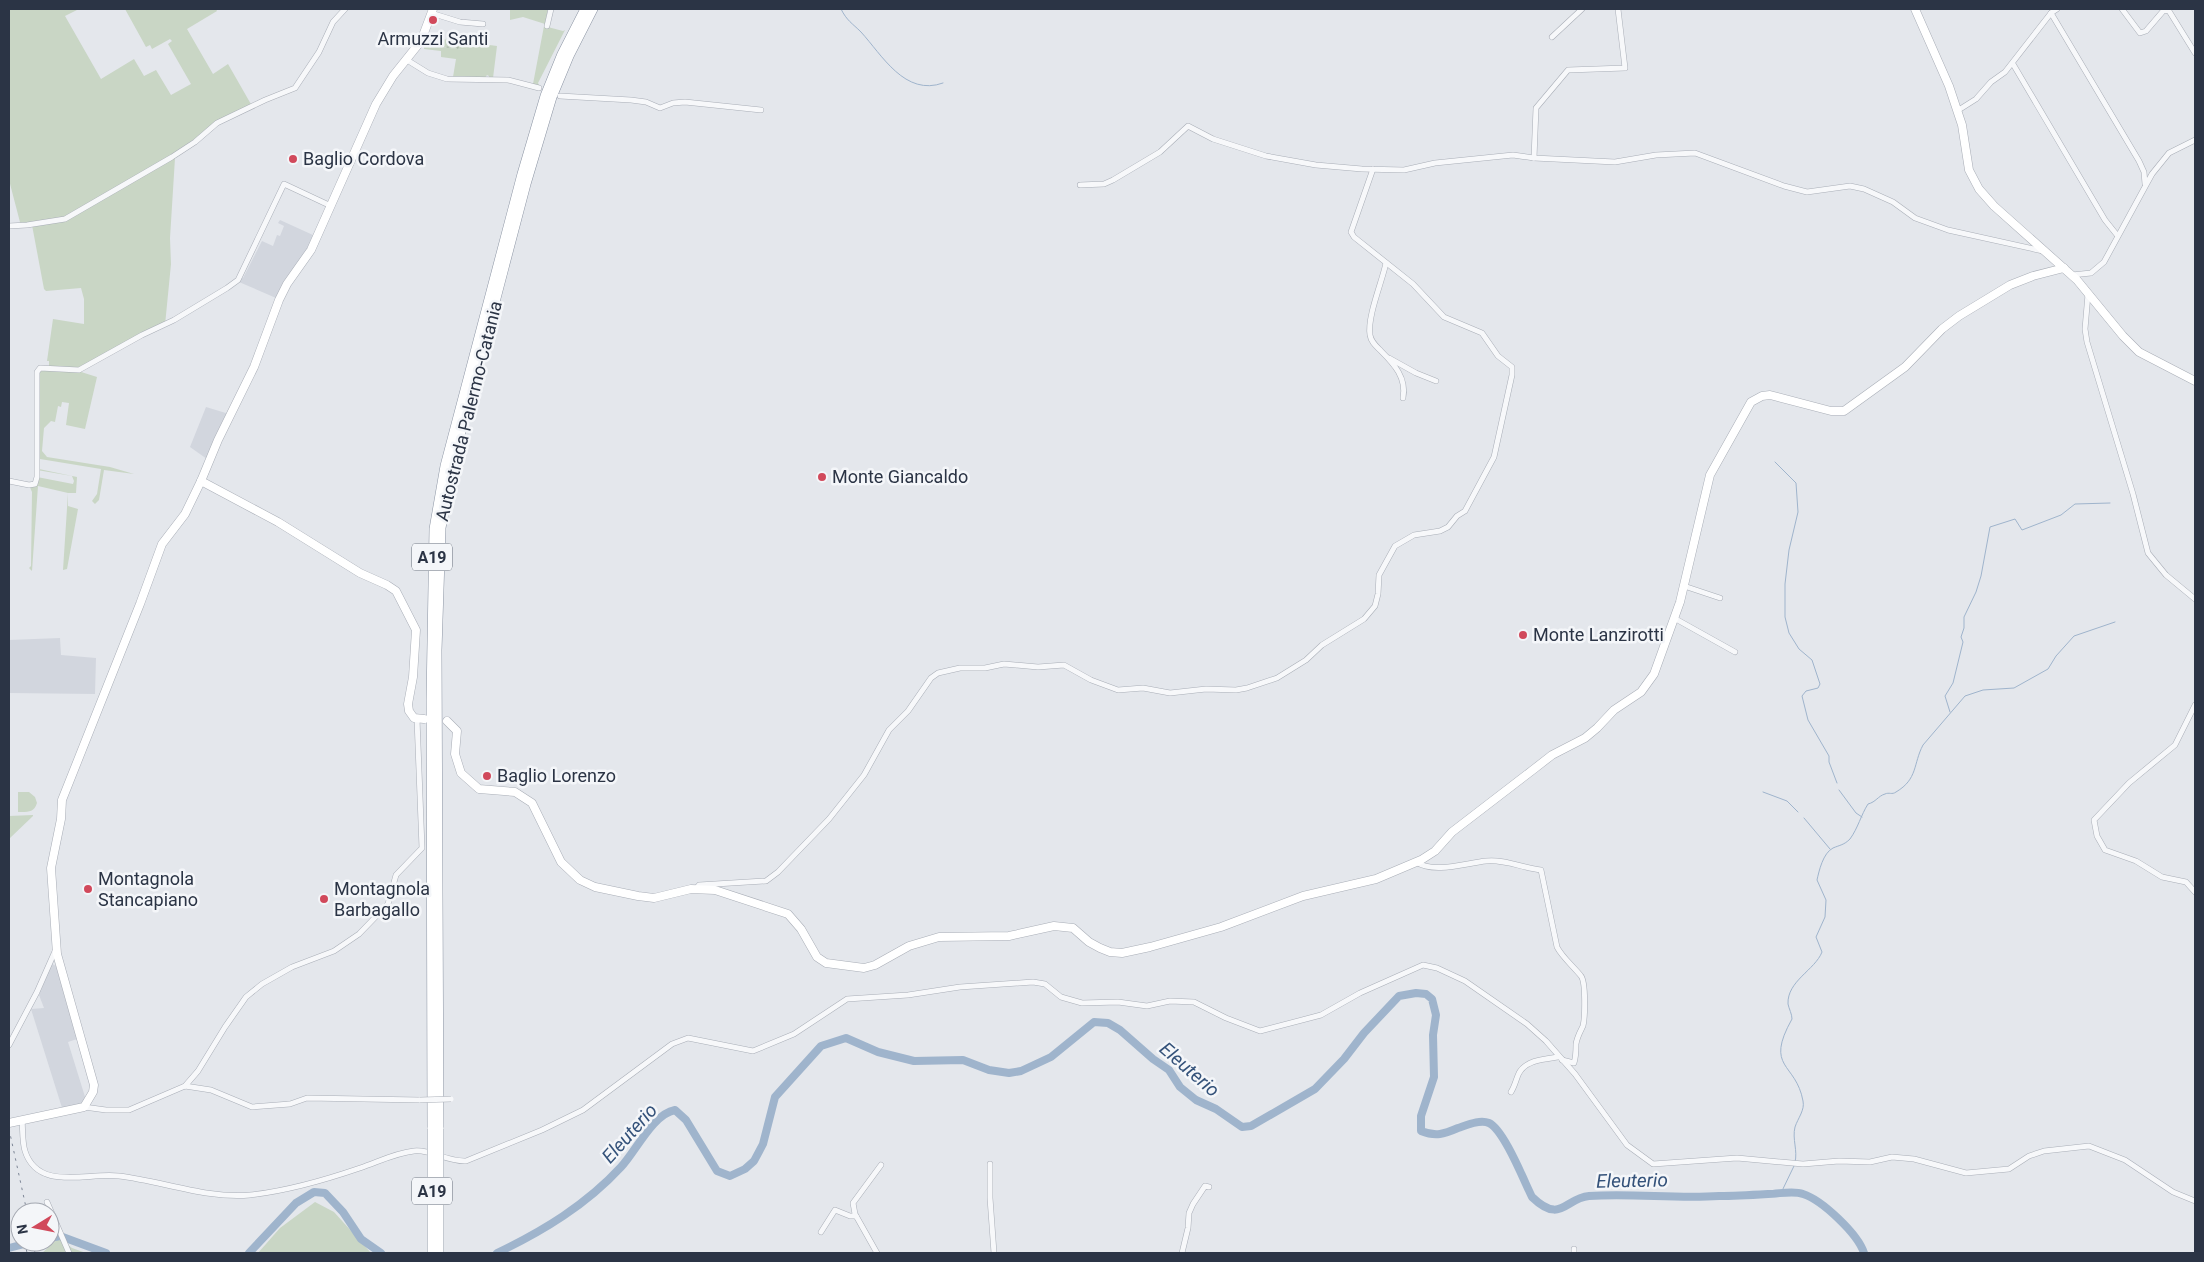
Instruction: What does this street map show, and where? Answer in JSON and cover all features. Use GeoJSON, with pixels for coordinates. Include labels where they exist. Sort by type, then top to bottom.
{"type":"FeatureCollection","features":[{"type":"Feature","properties":{"kind":"highway","name":"Autostrada Palermo-Catania"},"geometry":{"type":"LineString","coordinates":[[435,1129],[431,699],[434,529],[445,466],[524,165],[545,96],[562,54],[585,9]]}},
{"type":"Feature","properties":{"kind":"highway","name":"Autostrada Palermo-Catania"},"geometry":{"type":"LineString","coordinates":[[435,1129],[438,641],[441,528],[453,462],[552,97],[593,9]]}},
{"type":"Feature","properties":{"kind":"highway","name":"A19"},"geometry":{"type":"LineString","coordinates":[[432,1253],[435,1129]]}},
{"type":"Feature","properties":{"kind":"highway","name":"A19"},"geometry":{"type":"LineString","coordinates":[[435,1129],[440,1253]]}},
{"type":"Feature","properties":{"kind":"street"},"geometry":{"type":"LineString","coordinates":[[9,226],[65,219],[172,158],[217,123],[295,88],[319,52],[333,22],[345,9]]}},
{"type":"Feature","properties":{"kind":"street"},"geometry":{"type":"LineString","coordinates":[[547,26],[551,9]]}},
{"type":"Feature","properties":{"kind":"street"},"geometry":{"type":"LineString","coordinates":[[1552,37],[1582,9]]}},
{"type":"Feature","properties":{"kind":"street"},"geometry":{"type":"LineString","coordinates":[[1534,158],[1536,108],[1552,92],[1563,74],[1568,70],[1625,68],[1618,9]]}},
{"type":"Feature","properties":{"kind":"street"},"geometry":{"type":"LineString","coordinates":[[1915,9],[1949,86],[1962,125],[1969,170],[1973,179],[1994,206],[2072,275],[2139,352],[2195,381]]}},
{"type":"Feature","properties":{"kind":"street"},"geometry":{"type":"LineString","coordinates":[[1957,112],[1976,99],[1987,86],[2013,64],[2051,13],[2057,9]]}},
{"type":"Feature","properties":{"kind":"street"},"geometry":{"type":"LineString","coordinates":[[2122,9],[2140,33],[2146,31],[2164,10],[2169,11],[2195,53]]}},
{"type":"Feature","properties":{"kind":"street"},"geometry":{"type":"LineString","coordinates":[[84,1107],[93,1092],[94,1085],[56,948],[51,868],[61,819],[62,800],[162,544],[185,514],[218,440],[254,367],[279,300],[287,284],[311,250],[376,104],[393,76],[421,41],[432,11],[460,22],[483,24]]}},
{"type":"Feature","properties":{"kind":"street"},"geometry":{"type":"LineString","coordinates":[[2051,13],[2139,161],[2144,172],[2145,184]]}},
{"type":"Feature","properties":{"kind":"street"},"geometry":{"type":"LineString","coordinates":[[406,60],[428,72],[447,78],[508,80],[539,88]]}},
{"type":"Feature","properties":{"kind":"street"},"geometry":{"type":"LineString","coordinates":[[2013,64],[2106,220],[2117,235]]}},
{"type":"Feature","properties":{"kind":"street"},"geometry":{"type":"LineString","coordinates":[[560,96],[638,101],[660,108],[673,103],[685,102],[761,110]]}},
{"type":"Feature","properties":{"kind":"street"},"geometry":{"type":"LineString","coordinates":[[1080,185],[1104,184],[1113,180],[1160,152],[1188,126],[1213,139],[1274,157],[1316,165],[1373,169],[1404,170],[1435,163],[1513,155],[1534,158],[1615,162],[1656,154],[1695,153],[1784,186],[1807,192],[1850,186],[1864,189],[1893,202],[1915,218],[1948,230],[2046,252]]}},
{"type":"Feature","properties":{"kind":"street"},"geometry":{"type":"LineString","coordinates":[[2072,275],[2082,275],[2097,269],[2104,262],[2145,184],[2169,153],[2195,140]]}},
{"type":"Feature","properties":{"kind":"street"},"geometry":{"type":"LineString","coordinates":[[696,889],[699,885],[743,884],[766,881],[778,872],[829,819],[864,775],[889,730],[908,711],[931,678],[938,673],[960,668],[985,668],[1004,664],[1038,667],[1064,665],[1091,680],[1118,690],[1143,688],[1170,693],[1206,689],[1236,690],[1277,678],[1306,660],[1322,645],[1352,627],[1372,611],[1378,594],[1378,575],[1395,546],[1414,535],[1440,531],[1448,527],[1457,516],[1465,511],[1494,457],[1512,375],[1512,367],[1498,356],[1482,333],[1444,317],[1413,284],[1354,237],[1352,232],[1373,169]]}},
{"type":"Feature","properties":{"kind":"street"},"geometry":{"type":"LineString","coordinates":[[9,481],[29,485],[35,484],[37,477],[37,372],[40,368],[79,370],[142,335],[174,320],[228,288],[238,280],[284,184],[331,206]]}},
{"type":"Feature","properties":{"kind":"street"},"geometry":{"type":"LineString","coordinates":[[1386,263],[1381,287],[1370,318],[1370,333],[1372,341],[1400,372],[1404,382],[1403,398]]}},
{"type":"Feature","properties":{"kind":"street"},"geometry":{"type":"LineString","coordinates":[[447,720],[457,731],[455,754],[461,772],[479,789],[515,792],[532,802],[561,862],[580,880],[595,886],[654,898],[696,889],[715,890],[788,914],[801,928],[817,957],[826,963],[864,968],[875,965],[909,946],[939,937],[1009,936],[1054,926],[1073,928],[1089,942],[1100,948],[1110,952],[1122,953],[1213,929],[1303,896],[1376,879],[1416,862],[1435,851],[1452,832],[1552,755],[1585,738],[1614,710],[1641,692],[1654,674],[1674,618],[1684,586],[1710,475],[1751,402],[1762,396],[1770,395],[1831,411],[1844,411],[1905,367],[1942,329],[1959,316],[2010,285],[2033,276],[2064,268]]}},
{"type":"Feature","properties":{"kind":"street"},"geometry":{"type":"LineString","coordinates":[[2088,294],[2085,329],[2087,342],[2134,494],[2148,553],[2166,575],[2195,599]]}},
{"type":"Feature","properties":{"kind":"street"},"geometry":{"type":"LineString","coordinates":[[1387,357],[1416,374],[1436,381]]}},
{"type":"Feature","properties":{"kind":"street"},"geometry":{"type":"LineString","coordinates":[[11,1122],[84,1107],[128,1110],[186,1086],[198,1071],[246,997],[262,984],[292,967],[341,948],[369,926],[388,904],[396,875],[422,848],[420,719],[409,711],[408,704],[413,677],[416,630],[396,591],[360,573],[286,527],[201,481]]}},
{"type":"Feature","properties":{"kind":"street"},"geometry":{"type":"LineString","coordinates":[[1684,586],[1720,598]]}},
{"type":"Feature","properties":{"kind":"street"},"geometry":{"type":"LineString","coordinates":[[1674,618],[1735,652]]}},
{"type":"Feature","properties":{"kind":"street"},"geometry":{"type":"LineString","coordinates":[[2195,706],[2176,745],[2129,783],[2094,820],[2097,836],[2105,850],[2136,861],[2162,877],[2186,882],[2195,892]]}},
{"type":"Feature","properties":{"kind":"street"},"geometry":{"type":"LineString","coordinates":[[1416,862],[1420,865],[1446,867],[1487,861],[1501,861],[1525,869],[1540,870],[1557,947],[1581,976],[1584,983],[1583,1024],[1577,1042],[1574,1063],[1559,1058],[1534,1061],[1519,1072],[1512,1092]]}},
{"type":"Feature","properties":{"kind":"street"},"geometry":{"type":"LineString","coordinates":[[9,1045],[37,992],[56,948]]}},
{"type":"Feature","properties":{"kind":"street"},"geometry":{"type":"LineString","coordinates":[[22,1120],[24,1148],[27,1157],[33,1166],[50,1176],[64,1179],[119,1176],[216,1194],[248,1195],[292,1188],[355,1170],[398,1154],[416,1151],[455,1162],[466,1161],[542,1130],[583,1110],[672,1044],[688,1038],[753,1051],[794,1034],[847,999],[908,996],[960,987],[1033,982],[1045,984],[1061,997],[1082,1003],[1118,1002],[1148,1006],[1170,1001],[1194,1002],[1226,1018],[1260,1030],[1321,1015],[1360,993],[1423,966],[1437,968],[1465,980],[1516,1014],[1546,1041],[1575,1074],[1627,1145],[1653,1164],[1737,1158],[1795,1164],[1839,1161],[1858,1162],[1902,1158],[1966,1173],[2009,1168],[2029,1156],[2044,1150],[2089,1146],[2125,1160],[2173,1192],[2195,1201]]}},
{"type":"Feature","properties":{"kind":"street"},"geometry":{"type":"LineString","coordinates":[[186,1086],[217,1092],[252,1107],[290,1104],[307,1098],[451,1099]]}},
{"type":"Feature","properties":{"kind":"street"},"geometry":{"type":"LineString","coordinates":[[990,1164],[990,1198],[994,1253]]}},
{"type":"Feature","properties":{"kind":"street"},"geometry":{"type":"LineString","coordinates":[[877,1253],[856,1216],[853,1203],[881,1165]]}},
{"type":"Feature","properties":{"kind":"street"},"geometry":{"type":"LineString","coordinates":[[1182,1253],[1192,1204],[1205,1186],[1209,1187]]}},
{"type":"Feature","properties":{"kind":"street"},"geometry":{"type":"LineString","coordinates":[[820,1232],[835,1210],[850,1216],[856,1216]]}},
{"type":"Feature","properties":{"kind":"street"},"geometry":{"type":"LineString","coordinates":[[60,1232],[69,1253]]}},
{"type":"Feature","properties":{"kind":"shaded area"},"geometry":{"type":"Polygon","coordinates":[[[280,220],[313,235],[308,248],[276,298],[239,282],[243,278],[262,241],[273,246],[277,235],[280,236],[284,226],[278,223],[280,220]]]}},
{"type":"Feature","properties":{"kind":"shaded area"},"geometry":{"type":"Polygon","coordinates":[[[206,407],[229,414],[207,459],[190,447],[206,407]]]}},
{"type":"Feature","properties":{"kind":"shaded area"},"geometry":{"type":"Polygon","coordinates":[[[60,638],[61,655],[96,658],[95,694],[9,693],[9,640],[60,638]]]}},
{"type":"Feature","properties":{"kind":"shaded area"},"geometry":{"type":"Polygon","coordinates":[[[52,964],[56,966],[77,1039],[68,1042],[86,1100],[83,1104],[63,1111],[31,1009],[44,1008],[39,995],[52,964]]]}},
{"type":"Feature","properties":{"kind":"green space"},"geometry":{"type":"Polygon","coordinates":[[[9,9],[79,9],[65,16],[101,79],[134,59],[144,76],[156,70],[171,95],[191,84],[168,44],[172,41],[170,39],[152,49],[150,45],[146,47],[125,9],[216,9],[217,11],[187,29],[213,74],[228,64],[252,106],[217,123],[175,158],[170,238],[171,264],[165,325],[78,371],[97,377],[85,429],[66,425],[69,403],[62,402],[61,407],[58,406],[55,422],[51,421],[44,428],[42,451],[47,457],[110,467],[134,474],[104,470],[99,500],[95,504],[92,501],[97,494],[101,469],[40,459],[37,465],[37,372],[49,367],[49,361],[47,361],[53,319],[84,324],[84,299],[81,288],[46,291],[44,289],[32,225],[21,226],[9,180],[9,9]]]}},
{"type":"Feature","properties":{"kind":"green space"},"geometry":{"type":"Polygon","coordinates":[[[510,9],[548,9],[545,24],[523,17],[510,20],[510,9]]]}},
{"type":"Feature","properties":{"kind":"green space"},"geometry":{"type":"Polygon","coordinates":[[[544,26],[565,30],[538,83],[540,87],[533,84],[544,26]]]}},
{"type":"Feature","properties":{"kind":"green space"},"geometry":{"type":"Polygon","coordinates":[[[433,38],[467,42],[466,50],[432,46],[433,38]]]}},
{"type":"Feature","properties":{"kind":"green space"},"geometry":{"type":"Polygon","coordinates":[[[467,42],[497,46],[493,78],[489,78],[487,75],[485,78],[453,77],[456,59],[441,57],[441,51],[424,49],[424,45],[466,50],[467,42]]]}},
{"type":"Feature","properties":{"kind":"green space"},"geometry":{"type":"Polygon","coordinates":[[[37,465],[39,469],[77,477],[76,493],[38,486],[32,571],[29,568],[31,566],[32,492],[29,485],[35,484],[37,477],[73,484],[74,481],[72,476],[37,470],[37,465]]]}},
{"type":"Feature","properties":{"kind":"green space"},"geometry":{"type":"Polygon","coordinates":[[[68,493],[68,506],[78,509],[67,569],[63,570],[68,493]]]}},
{"type":"Feature","properties":{"kind":"green space"},"geometry":{"type":"Polygon","coordinates":[[[18,792],[29,792],[35,797],[37,803],[34,809],[18,812],[18,792]]]}},
{"type":"Feature","properties":{"kind":"green space"},"geometry":{"type":"Polygon","coordinates":[[[9,816],[33,816],[9,839],[9,816]]]}},
{"type":"Feature","properties":{"kind":"green space"},"geometry":{"type":"Polygon","coordinates":[[[315,1202],[334,1212],[371,1253],[258,1253],[280,1228],[315,1202]]]}},
{"type":"Feature","properties":{"kind":"green space"},"geometry":{"type":"Polygon","coordinates":[[[60,1239],[72,1248],[86,1253],[42,1253],[60,1252],[60,1239]]]}},
{"type":"Feature","properties":{"kind":"waterway"},"geometry":{"type":"LineString","coordinates":[[841,9],[886,62],[906,79],[917,84],[929,86],[943,83]]}},
{"type":"Feature","properties":{"kind":"waterway"},"geometry":{"type":"LineString","coordinates":[[1775,462],[1796,483],[1798,512],[1789,550],[1785,584],[1785,617],[1789,633],[1799,649],[1812,660],[1820,684],[1818,688],[1806,691],[1802,696],[1808,720],[1829,756],[1829,762],[1837,783]]}},
{"type":"Feature","properties":{"kind":"waterway"},"geometry":{"type":"LineString","coordinates":[[1950,712],[1945,696],[1953,683],[1963,642],[1961,637],[1964,628],[1964,617],[1976,592],[1981,576],[1990,527],[2015,519],[2022,530],[2061,515],[2075,504],[2110,503]]}},
{"type":"Feature","properties":{"kind":"waterway"},"geometry":{"type":"LineString","coordinates":[[1795,1162],[1794,1131],[1802,1111],[1803,1101],[1799,1088],[1781,1057],[1781,1047],[1784,1035],[1792,1019],[1788,1004],[1792,989],[1822,952],[1816,937],[1825,917],[1826,900],[1817,880],[1824,858],[1830,850],[1850,839],[1868,804],[1886,793],[1895,793],[1908,782],[1923,745],[1965,696],[1983,690],[2014,688],[2048,669],[2056,656],[2074,636],[2115,622]]}},
{"type":"Feature","properties":{"kind":"waterway"},"geometry":{"type":"LineString","coordinates":[[1839,790],[1856,813],[1862,817]]}},
{"type":"Feature","properties":{"kind":"waterway"},"geometry":{"type":"LineString","coordinates":[[1763,792],[1787,801],[1798,812]]}},
{"type":"Feature","properties":{"kind":"waterway"},"geometry":{"type":"LineString","coordinates":[[1804,818],[1830,849]]}},
{"type":"Feature","properties":{"kind":"waterway","name":"Eleuterio"},"geometry":{"type":"LineString","coordinates":[[497,1253],[531,1236],[579,1205],[608,1181],[621,1167],[659,1118],[675,1110],[686,1120],[717,1171],[730,1176],[745,1169],[754,1161],[763,1144],[775,1097],[821,1046],[846,1038],[878,1052],[914,1061],[963,1060],[989,1070],[1009,1073],[1021,1071],[1051,1057],[1094,1022],[1108,1023],[1120,1030],[1153,1059],[1169,1070],[1180,1087],[1196,1100],[1216,1109],[1242,1127],[1251,1126],[1315,1089],[1399,996],[1416,993],[1426,994],[1432,999],[1436,1015],[1433,1035],[1434,1077],[1421,1116],[1421,1131],[1440,1134],[1474,1123],[1489,1123],[1501,1135],[1507,1145],[1532,1197],[1542,1205],[1556,1210],[1589,1196],[1703,1197],[1799,1193],[1811,1197],[1829,1210],[1855,1237],[1864,1253]]}},
{"type":"Feature","properties":{"kind":"waterway"},"geometry":{"type":"LineString","coordinates":[[1781,1193],[1794,1166]]}},
{"type":"Feature","properties":{"kind":"waterway","name":"Eleuterio"},"geometry":{"type":"LineString","coordinates":[[249,1253],[296,1203],[314,1192],[325,1193],[343,1212],[361,1239],[381,1253]]}},
{"type":"Feature","properties":{"kind":"waterway","name":"Eleuterio"},"geometry":{"type":"LineString","coordinates":[[60,1236],[106,1253]]}},
{"type":"Feature","properties":{"kind":"railway"},"geometry":{"type":"LineString","coordinates":[[9,1129],[25,1202]]}},
{"type":"Feature","properties":{"kind":"place","name":"Armuzzi Santi"},"geometry":{"type":"Point","coordinates":[433,20]}},
{"type":"Feature","properties":{"kind":"place","name":"Baglio Cordova"},"geometry":{"type":"Point","coordinates":[293,159]}},
{"type":"Feature","properties":{"kind":"place","name":"Monte Giancaldo"},"geometry":{"type":"Point","coordinates":[822,477]}},
{"type":"Feature","properties":{"kind":"place","name":"Monte Lanzirotti"},"geometry":{"type":"Point","coordinates":[1523,635]}},
{"type":"Feature","properties":{"kind":"place","name":"Baglio Lorenzo"},"geometry":{"type":"Point","coordinates":[487,776]}},
{"type":"Feature","properties":{"kind":"place","name":"Montagnola Stancapiano"},"geometry":{"type":"Point","coordinates":[88,889]}},
{"type":"Feature","properties":{"kind":"place","name":"Montagnola Barbagallo"},"geometry":{"type":"Point","coordinates":[324,899]}}]}
